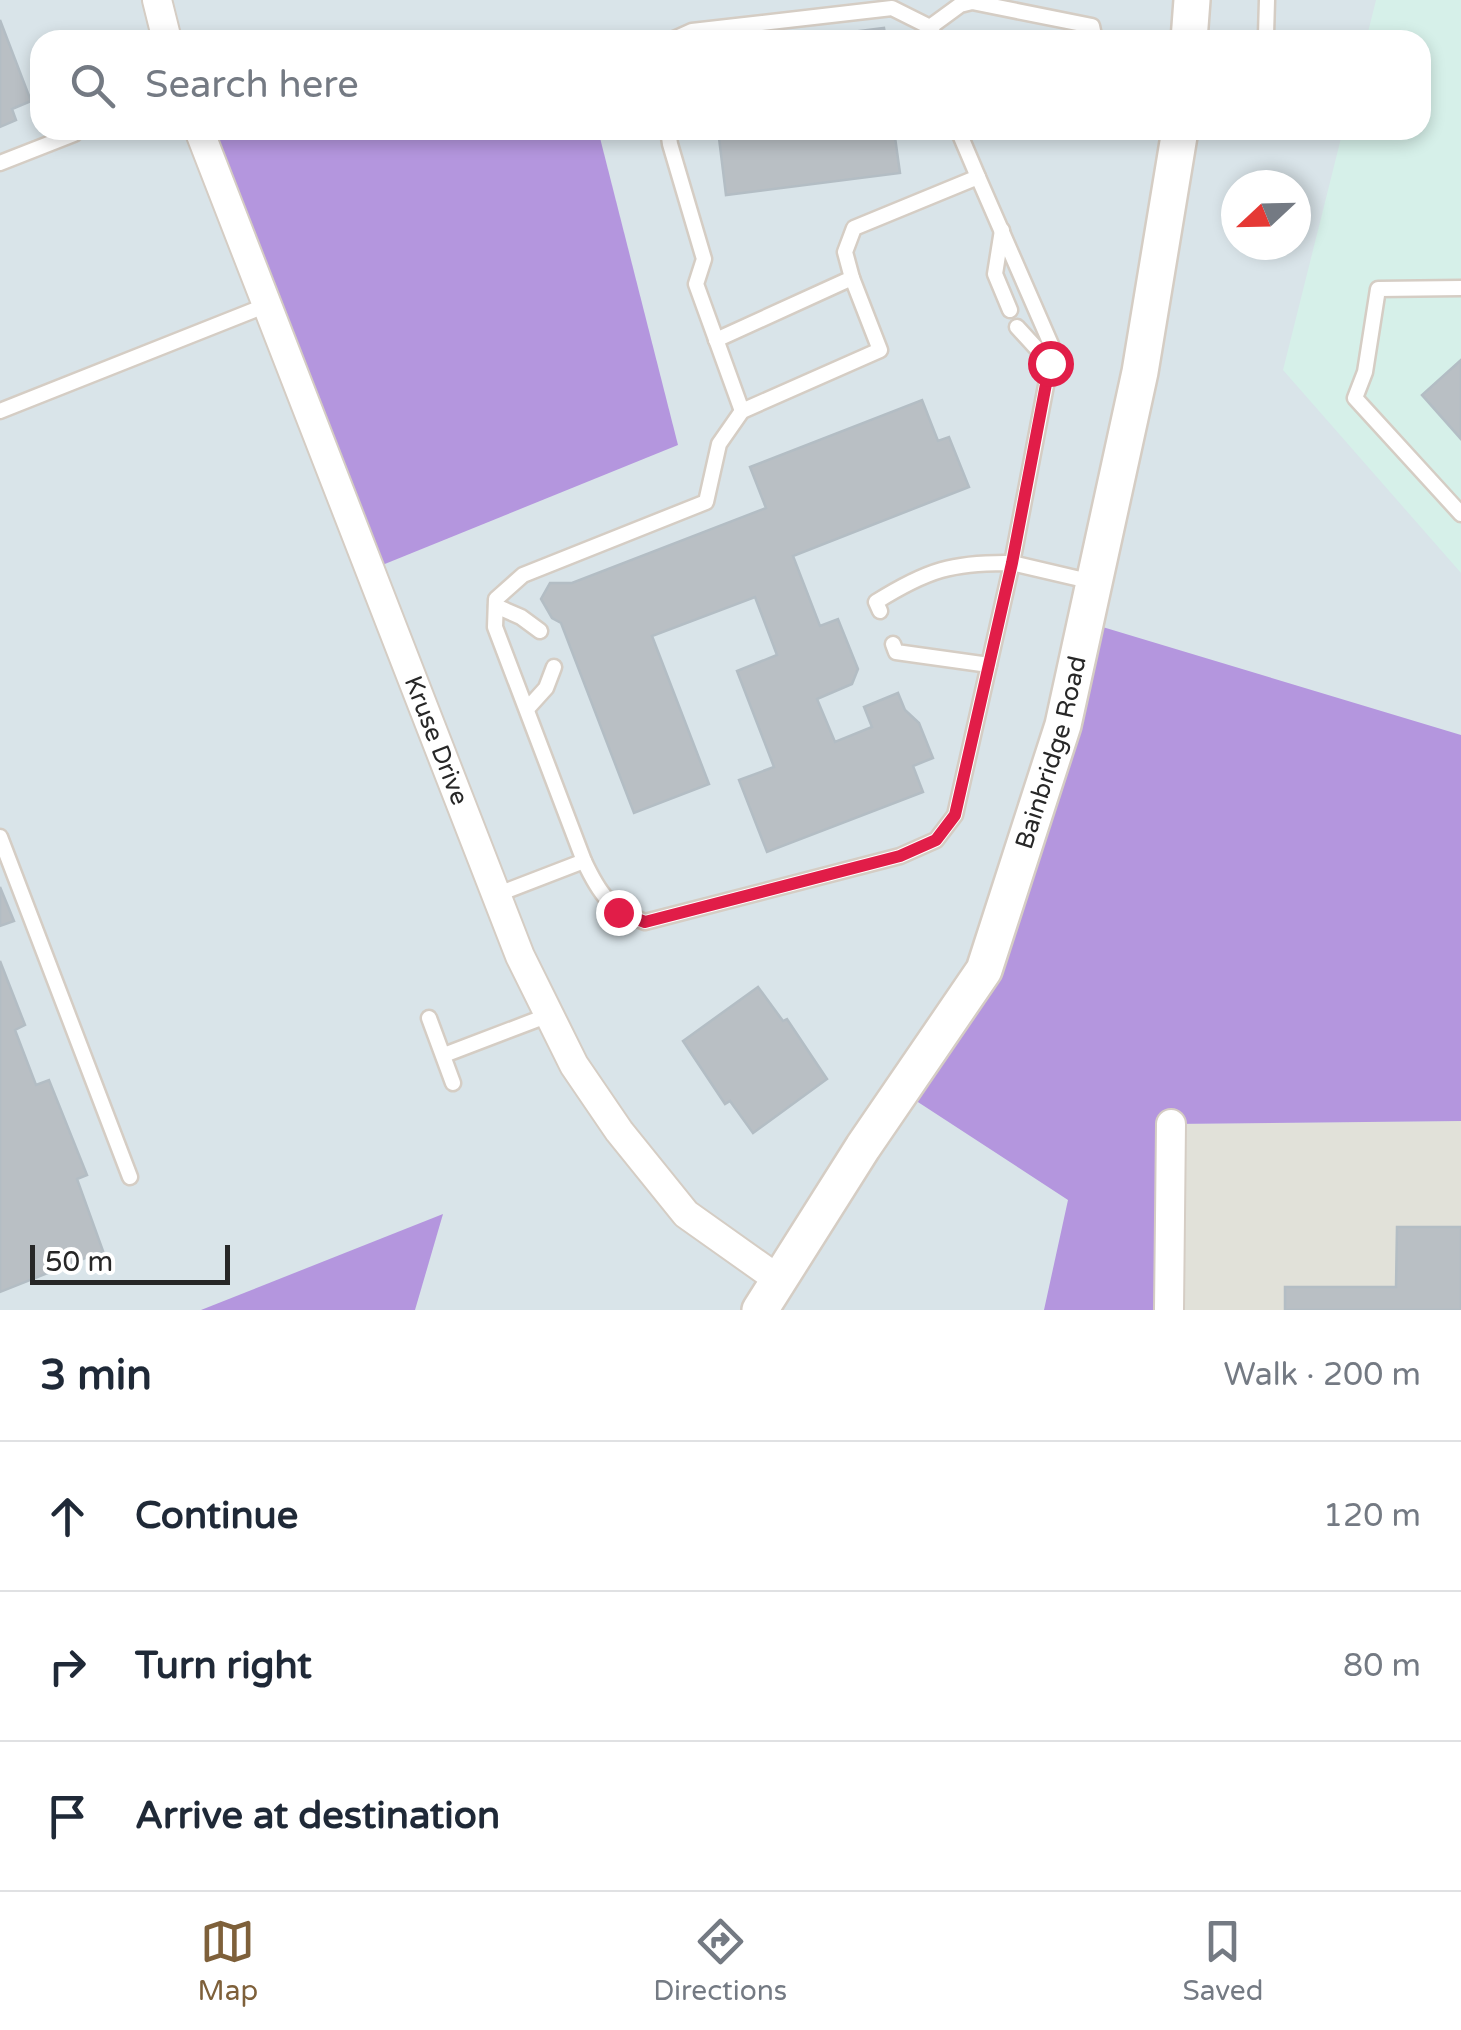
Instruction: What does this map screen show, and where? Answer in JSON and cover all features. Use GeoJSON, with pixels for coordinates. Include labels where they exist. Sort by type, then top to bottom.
{"type":"FeatureCollection","features":[{"type":"Feature","properties":{"kind":"street"},"geometry":{"type":"LineString","coordinates":[[156,0],[164,30]]}},
{"type":"Feature","properties":{"kind":"street"},"geometry":{"type":"LineString","coordinates":[[1190,30],[1192,0]]}},
{"type":"Feature","properties":{"kind":"street","name":"Kruse Drive"},"geometry":{"type":"LineString","coordinates":[[203,140],[520,956],[549,1015],[574,1064],[619,1130],[686,1214],[779,1280]]}},
{"type":"Feature","properties":{"kind":"street","name":"Bainbridge Road"},"geometry":{"type":"LineString","coordinates":[[760,1310],[863,1146],[984,970],[1063,724],[1140,372],[1178,140]]}},
{"type":"Feature","properties":{"kind":"street"},"geometry":{"type":"LineString","coordinates":[[1169,1310],[1171,1124]]}},
{"type":"Feature","properties":{"kind":"lane"},"geometry":{"type":"LineString","coordinates":[[1266,30],[1267,0]]}},
{"type":"Feature","properties":{"kind":"lane"},"geometry":{"type":"LineString","coordinates":[[937,30],[960,4],[972,2],[1092,26],[1093,30]]}},
{"type":"Feature","properties":{"kind":"lane"},"geometry":{"type":"LineString","coordinates":[[700,30],[892,8],[928,30]]}},
{"type":"Feature","properties":{"kind":"lane"},"geometry":{"type":"LineString","coordinates":[[0,164],[59,140]]}},
{"type":"Feature","properties":{"kind":"lane"},"geometry":{"type":"LineString","coordinates":[[669,140],[704,259],[696,284],[742,410]]}},
{"type":"Feature","properties":{"kind":"lane"},"geometry":{"type":"LineString","coordinates":[[962,140],[1052,349],[1012,563],[955,815],[936,840],[900,856],[645,922],[618,912],[596,887],[584,862],[495,627],[496,598],[523,575],[706,502],[719,444],[742,410],[880,350],[845,252],[854,228],[978,177]]}},
{"type":"Feature","properties":{"kind":"lane"},"geometry":{"type":"LineString","coordinates":[[1002,230],[995,274],[1010,310]]}},
{"type":"Feature","properties":{"kind":"lane"},"geometry":{"type":"LineString","coordinates":[[716,340],[852,278]]}},
{"type":"Feature","properties":{"kind":"lane"},"geometry":{"type":"LineString","coordinates":[[1461,288],[1378,290],[1366,372],[1355,398],[1461,514]]}},
{"type":"Feature","properties":{"kind":"lane"},"geometry":{"type":"LineString","coordinates":[[0,411],[268,305]]}},
{"type":"Feature","properties":{"kind":"lane"},"geometry":{"type":"LineString","coordinates":[[1016,328],[1050,363]]}},
{"type":"Feature","properties":{"kind":"lane"},"geometry":{"type":"LineString","coordinates":[[880,612],[876,602],[914,577],[967,562],[1012,563],[1094,582]]}},
{"type":"Feature","properties":{"kind":"lane"},"geometry":{"type":"LineString","coordinates":[[496,606],[522,617],[540,631]]}},
{"type":"Feature","properties":{"kind":"lane"},"geometry":{"type":"LineString","coordinates":[[893,644],[896,652],[990,665]]}},
{"type":"Feature","properties":{"kind":"lane"},"geometry":{"type":"LineString","coordinates":[[527,709],[546,688],[554,667]]}},
{"type":"Feature","properties":{"kind":"lane"},"geometry":{"type":"LineString","coordinates":[[0,837],[130,1176]]}},
{"type":"Feature","properties":{"kind":"lane"},"geometry":{"type":"LineString","coordinates":[[496,894],[584,862]]}},
{"type":"Feature","properties":{"kind":"lane"},"geometry":{"type":"LineString","coordinates":[[444,1056],[549,1015]]}},
{"type":"Feature","properties":{"kind":"lane"},"geometry":{"type":"LineString","coordinates":[[428,1018],[453,1083]]}},
{"type":"Feature","properties":{"kind":"shaded area"},"geometry":{"type":"Polygon","coordinates":[[[1376,0],[1461,0],[1461,573],[1283,370],[1340,140],[1431,140],[1431,30],[1368,30],[1376,0]]]}},
{"type":"Feature","properties":{"kind":"shaded area"},"geometry":{"type":"Polygon","coordinates":[[[203,140],[601,140],[678,445],[370,570],[203,140]]]}},
{"type":"Feature","properties":{"kind":"shaded area"},"geometry":{"type":"Polygon","coordinates":[[[1086,622],[1461,735],[1461,1121],[1171,1124],[1169,1310],[1044,1310],[1068,1200],[901,1091],[984,970],[1086,622]]]}},
{"type":"Feature","properties":{"kind":"shaded area"},"geometry":{"type":"Polygon","coordinates":[[[1461,1121],[1461,1310],[1169,1310],[1171,1124],[1461,1121]]]}},
{"type":"Feature","properties":{"kind":"shaded area"},"geometry":{"type":"Polygon","coordinates":[[[443,1214],[415,1310],[201,1310],[443,1214]]]}},
{"type":"Feature","properties":{"kind":"building"},"geometry":{"type":"Polygon","coordinates":[[[0,20],[30,101],[12,109],[16,120],[0,127],[0,20]]]}},
{"type":"Feature","properties":{"kind":"building"},"geometry":{"type":"Polygon","coordinates":[[[719,140],[895,140],[900,173],[726,195],[719,140]]]}},
{"type":"Feature","properties":{"kind":"building"},"geometry":{"type":"Polygon","coordinates":[[[1461,360],[1461,439],[1422,395],[1461,360]]]}},
{"type":"Feature","properties":{"kind":"building"},"geometry":{"type":"Polygon","coordinates":[[[922,400],[938,441],[949,437],[969,487],[793,556],[820,626],[838,619],[858,669],[852,684],[817,699],[835,742],[872,727],[864,707],[898,693],[905,710],[919,723],[933,758],[913,766],[923,792],[767,852],[739,780],[774,767],[737,671],[777,655],[755,597],[652,636],[709,784],[634,813],[561,623],[552,618],[541,599],[550,583],[572,583],[766,508],[750,467],[922,400]]]}},
{"type":"Feature","properties":{"kind":"building"},"geometry":{"type":"Polygon","coordinates":[[[0,887],[14,921],[0,926],[0,887]]]}},
{"type":"Feature","properties":{"kind":"building"},"geometry":{"type":"Polygon","coordinates":[[[0,961],[25,1025],[15,1030],[36,1085],[49,1080],[87,1175],[77,1179],[103,1251],[0,1292],[0,961]]]}},
{"type":"Feature","properties":{"kind":"building"},"geometry":{"type":"Polygon","coordinates":[[[758,987],[783,1021],[787,1019],[827,1079],[753,1133],[730,1101],[725,1104],[683,1041],[758,987]]]}},
{"type":"Feature","properties":{"kind":"building"},"geometry":{"type":"Polygon","coordinates":[[[1397,1227],[1461,1227],[1461,1310],[1285,1310],[1285,1287],[1396,1287],[1397,1227]]]}},
{"type":"Feature","properties":{"kind":"route"},"geometry":{"type":"LineString","coordinates":[[618,912],[645,922],[900,856],[936,840],[955,815],[1012,563],[1050,363]]}}]}
